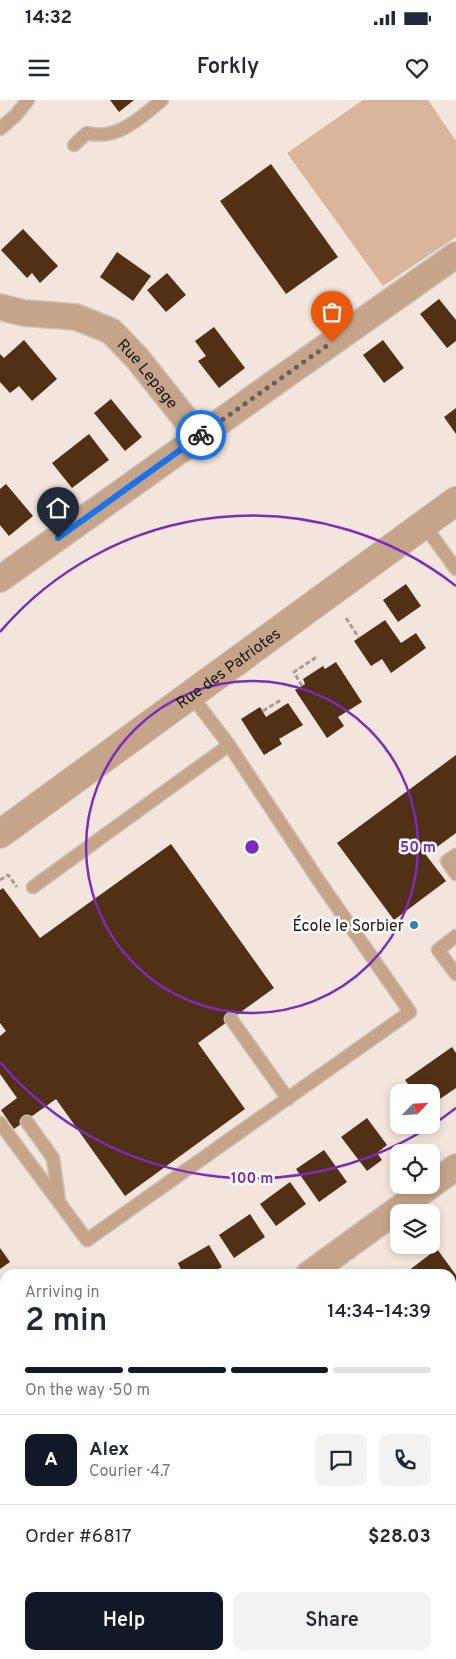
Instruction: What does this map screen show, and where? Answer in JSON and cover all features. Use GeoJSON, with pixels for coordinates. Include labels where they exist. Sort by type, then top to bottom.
{"type":"FeatureCollection","features":[{"type":"Feature","properties":{"kind":"street"},"geometry":{"type":"LineString","coordinates":[[0,579],[456,254]]}},
{"type":"Feature","properties":{"kind":"street","name":"Rue Lepage"},"geometry":{"type":"LineString","coordinates":[[0,307],[24,313],[76,317],[111,331],[138,358],[199,436]]}},
{"type":"Feature","properties":{"kind":"street","name":"Rue des Patriotes"},"geometry":{"type":"LineString","coordinates":[[0,834],[456,501]]}},
{"type":"Feature","properties":{"kind":"street"},"geometry":{"type":"LineString","coordinates":[[321,1269],[456,1167]]}},
{"type":"Feature","properties":{"kind":"lane"},"geometry":{"type":"LineString","coordinates":[[0,129],[16,115],[28,100]]}},
{"type":"Feature","properties":{"kind":"lane"},"geometry":{"type":"LineString","coordinates":[[74,145],[87,134],[102,136],[127,127],[162,100]]}},
{"type":"Feature","properties":{"kind":"lane"},"geometry":{"type":"LineString","coordinates":[[424,525],[456,569]]}},
{"type":"Feature","properties":{"kind":"lane"},"geometry":{"type":"LineString","coordinates":[[0,1123],[87,1240],[410,1012],[319,881],[229,745],[191,695]]}},
{"type":"Feature","properties":{"kind":"lane"},"geometry":{"type":"LineString","coordinates":[[33,887],[229,745]]}},
{"type":"Feature","properties":{"kind":"lane"},"geometry":{"type":"LineString","coordinates":[[456,855],[446,861],[456,874]]}},
{"type":"Feature","properties":{"kind":"lane"},"geometry":{"type":"LineString","coordinates":[[456,936],[438,950],[456,974]]}},
{"type":"Feature","properties":{"kind":"lane"},"geometry":{"type":"LineString","coordinates":[[231,1019],[288,1099]]}},
{"type":"Feature","properties":{"kind":"lane"},"geometry":{"type":"LineString","coordinates":[[27,1122],[53,1158],[59,1203]]}},
{"type":"Feature","properties":{"kind":"path"},"geometry":{"type":"LineString","coordinates":[[346,618],[359,638]]}},
{"type":"Feature","properties":{"kind":"path"},"geometry":{"type":"LineString","coordinates":[[302,686],[294,672],[318,656]]}},
{"type":"Feature","properties":{"kind":"path"},"geometry":{"type":"LineString","coordinates":[[263,711],[280,700]]}},
{"type":"Feature","properties":{"kind":"path"},"geometry":{"type":"LineString","coordinates":[[0,880],[8,875],[18,889]]}},
{"type":"Feature","properties":{"kind":"shaded area"},"geometry":{"type":"Polygon","coordinates":[[[363,100],[428,100],[456,141],[456,237],[383,286],[287,153],[363,100]]]}},
{"type":"Feature","properties":{"kind":"building"},"geometry":{"type":"Polygon","coordinates":[[[110,100],[134,100],[119,112],[110,100]]]}},
{"type":"Feature","properties":{"kind":"building"},"geometry":{"type":"Polygon","coordinates":[[[271,164],[338,257],[286,294],[220,201],[271,164]]]}},
{"type":"Feature","properties":{"kind":"building"},"geometry":{"type":"Polygon","coordinates":[[[23,229],[58,266],[40,283],[32,273],[27,278],[1,250],[23,229]]]}},
{"type":"Feature","properties":{"kind":"building"},"geometry":{"type":"Polygon","coordinates":[[[117,252],[151,276],[133,301],[100,277],[117,252]]]}},
{"type":"Feature","properties":{"kind":"building"},"geometry":{"type":"Polygon","coordinates":[[[167,273],[186,295],[166,312],[147,290],[167,273]]]}},
{"type":"Feature","properties":{"kind":"building"},"geometry":{"type":"Polygon","coordinates":[[[439,299],[456,320],[456,341],[447,348],[420,314],[439,299]]]}},
{"type":"Feature","properties":{"kind":"building"},"geometry":{"type":"Polygon","coordinates":[[[214,327],[245,368],[219,388],[198,361],[206,356],[195,341],[214,327]]]}},
{"type":"Feature","properties":{"kind":"building"},"geometry":{"type":"Polygon","coordinates":[[[24,340],[57,379],[32,401],[19,386],[10,393],[0,382],[0,354],[4,358],[24,340]]]}},
{"type":"Feature","properties":{"kind":"building"},"geometry":{"type":"Polygon","coordinates":[[[383,340],[404,368],[384,383],[363,355],[383,340]]]}},
{"type":"Feature","properties":{"kind":"building"},"geometry":{"type":"Polygon","coordinates":[[[111,399],[142,437],[125,451],[94,413],[111,399]]]}},
{"type":"Feature","properties":{"kind":"building"},"geometry":{"type":"Polygon","coordinates":[[[456,408],[456,434],[444,417],[456,408]]]}},
{"type":"Feature","properties":{"kind":"building"},"geometry":{"type":"Polygon","coordinates":[[[89,434],[109,460],[72,488],[52,463],[89,434]]]}},
{"type":"Feature","properties":{"kind":"building"},"geometry":{"type":"Polygon","coordinates":[[[6,484],[33,516],[9,536],[0,525],[0,489],[6,484]]]}},
{"type":"Feature","properties":{"kind":"building"},"geometry":{"type":"Polygon","coordinates":[[[406,584],[421,606],[398,622],[383,600],[406,584]]]}},
{"type":"Feature","properties":{"kind":"building"},"geometry":{"type":"Polygon","coordinates":[[[385,620],[401,643],[416,633],[426,648],[391,673],[382,659],[371,666],[354,641],[385,620]]]}},
{"type":"Feature","properties":{"kind":"building"},"geometry":{"type":"Polygon","coordinates":[[[336,662],[362,702],[338,717],[344,726],[327,738],[295,690],[305,684],[303,679],[323,666],[325,669],[336,662]]]}},
{"type":"Feature","properties":{"kind":"building"},"geometry":{"type":"Polygon","coordinates":[[[288,703],[303,725],[279,739],[282,744],[264,755],[241,719],[260,707],[266,717],[288,703]]]}},
{"type":"Feature","properties":{"kind":"building"},"geometry":{"type":"Polygon","coordinates":[[[456,755],[456,833],[426,855],[446,881],[394,920],[337,843],[456,755]]]}},
{"type":"Feature","properties":{"kind":"building"},"geometry":{"type":"Polygon","coordinates":[[[171,844],[274,988],[198,1043],[245,1109],[125,1196],[56,1099],[14,1129],[1,1110],[17,1098],[0,1074],[0,1036],[6,1031],[0,1023],[0,890],[3,888],[40,938],[171,844]]]}},
{"type":"Feature","properties":{"kind":"building"},"geometry":{"type":"Polygon","coordinates":[[[452,1047],[456,1053],[456,1088],[440,1099],[440,1084],[408,1084],[405,1080],[452,1047]]]}},
{"type":"Feature","properties":{"kind":"building"},"geometry":{"type":"Polygon","coordinates":[[[367,1118],[387,1145],[377,1153],[382,1160],[367,1171],[341,1137],[367,1118]]]}},
{"type":"Feature","properties":{"kind":"building"},"geometry":{"type":"Polygon","coordinates":[[[324,1150],[347,1182],[319,1202],[296,1169],[324,1150]]]}},
{"type":"Feature","properties":{"kind":"building"},"geometry":{"type":"Polygon","coordinates":[[[290,1182],[306,1204],[276,1226],[260,1204],[290,1182]]]}},
{"type":"Feature","properties":{"kind":"building"},"geometry":{"type":"Polygon","coordinates":[[[250,1214],[265,1237],[234,1258],[219,1235],[250,1214]]]}},
{"type":"Feature","properties":{"kind":"building"},"geometry":{"type":"Polygon","coordinates":[[[209,1245],[222,1267],[219,1269],[181,1269],[178,1263],[209,1245]]]}},
{"type":"Feature","properties":{"kind":"building"},"geometry":{"type":"Polygon","coordinates":[[[0,1248],[10,1262],[0,1269],[0,1248]]]}},
{"type":"Feature","properties":{"kind":"building"},"geometry":{"type":"Polygon","coordinates":[[[440,1253],[452,1269],[411,1269],[430,1254],[440,1253]]]}},
{"type":"Feature","properties":{"kind":"way so far"},"geometry":{"type":"LineString","coordinates":[[201,435],[332,342]]}},
{"type":"Feature","properties":{"kind":"place","name":"École le Sorbier"},"geometry":{"type":"Point","coordinates":[414,925]}},
{"type":"Feature","properties":{"kind":"route"},"geometry":{"type":"LineString","coordinates":[[58,538],[201,435]]}}]}
